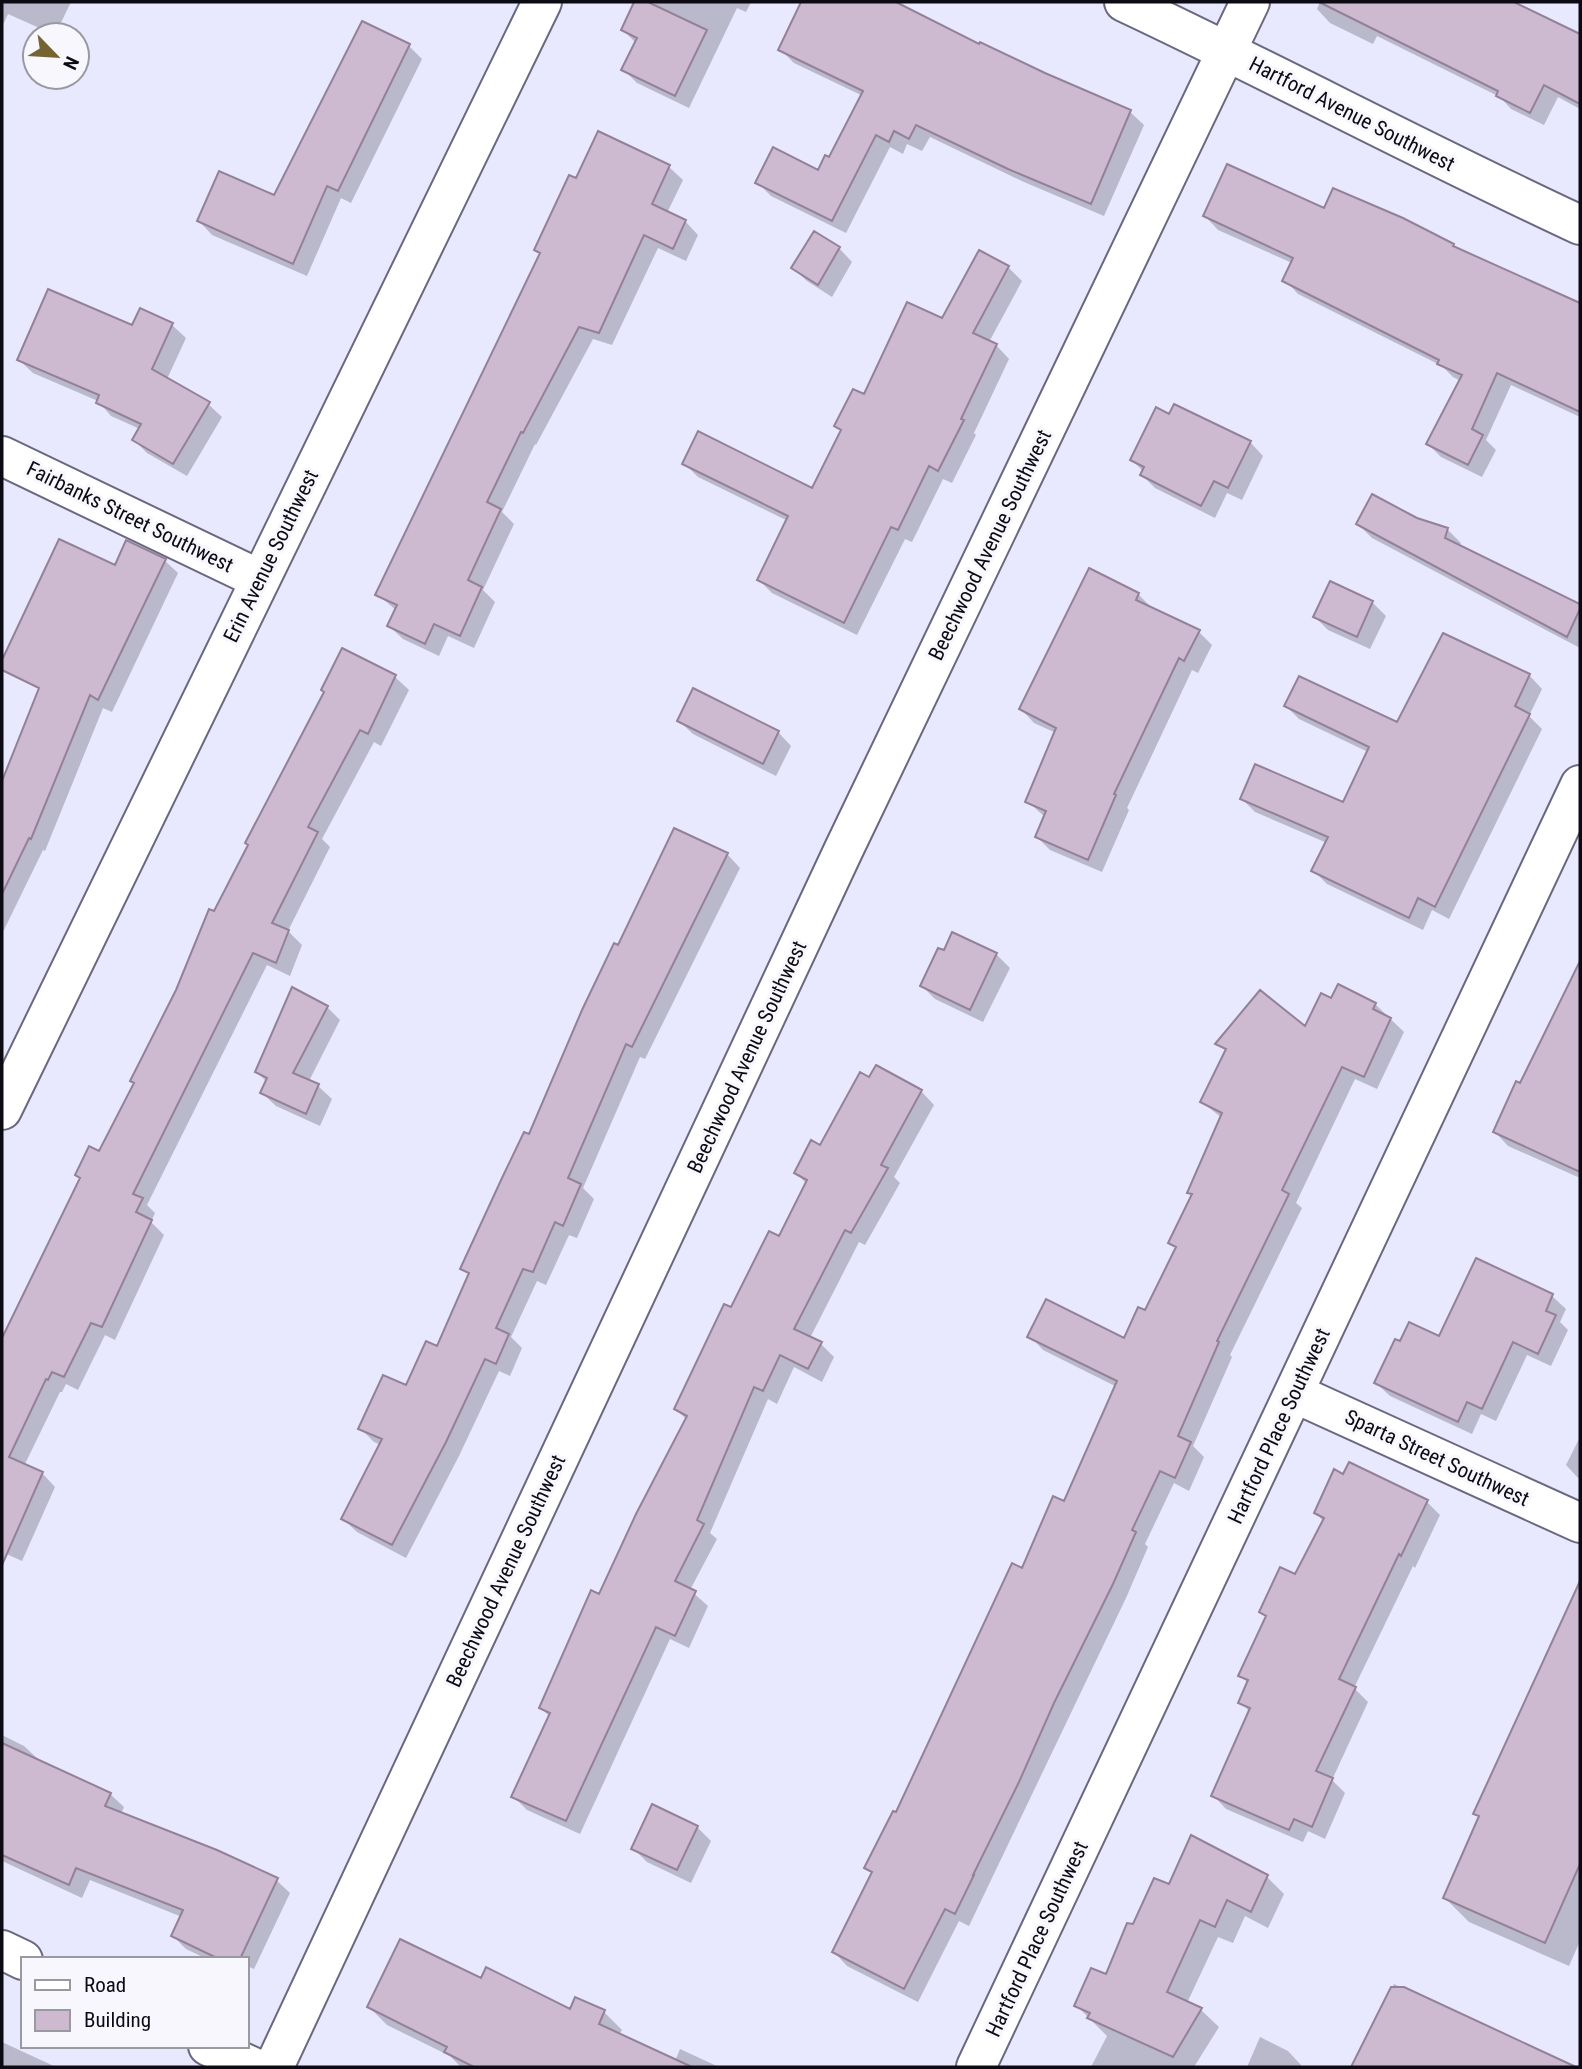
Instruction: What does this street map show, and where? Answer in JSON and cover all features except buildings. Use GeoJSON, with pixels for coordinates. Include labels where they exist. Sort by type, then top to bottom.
{"type":"FeatureCollection","features":[{"type":"Feature","properties":{"kind":"street","name":"Erin Avenue Southwest"},"geometry":{"type":"LineString","coordinates":[[2,1110],[542,2]]}},
{"type":"Feature","properties":{"kind":"street","name":"Hartford Avenue Southwest"},"geometry":{"type":"LineString","coordinates":[[1125,2],[1227,50],[1477,177],[1580,225]]}},
{"type":"Feature","properties":{"kind":"street","name":"Beechwood Avenue Southwest"},"geometry":{"type":"LineString","coordinates":[[274,2067],[843,851],[1250,2]]}},
{"type":"Feature","properties":{"kind":"street","name":"Fairbanks Street Southwest"},"geometry":{"type":"LineString","coordinates":[[2,456],[259,579]]}},
{"type":"Feature","properties":{"kind":"street","name":"Hartford Place Southwest"},"geometry":{"type":"LineString","coordinates":[[976,2067],[1580,785]]}},
{"type":"Feature","properties":{"kind":"street","name":"Sparta Street Southwest"},"geometry":{"type":"LineString","coordinates":[[1294,1393],[1580,1524]]}},
{"type":"Feature","properties":{"kind":"street"},"geometry":{"type":"LineString","coordinates":[[2,1950],[21,1959]]}},
{"type":"Feature","properties":{"kind":"street"},"geometry":{"type":"LineString","coordinates":[[212,2048],[253,2067]]}}]}
